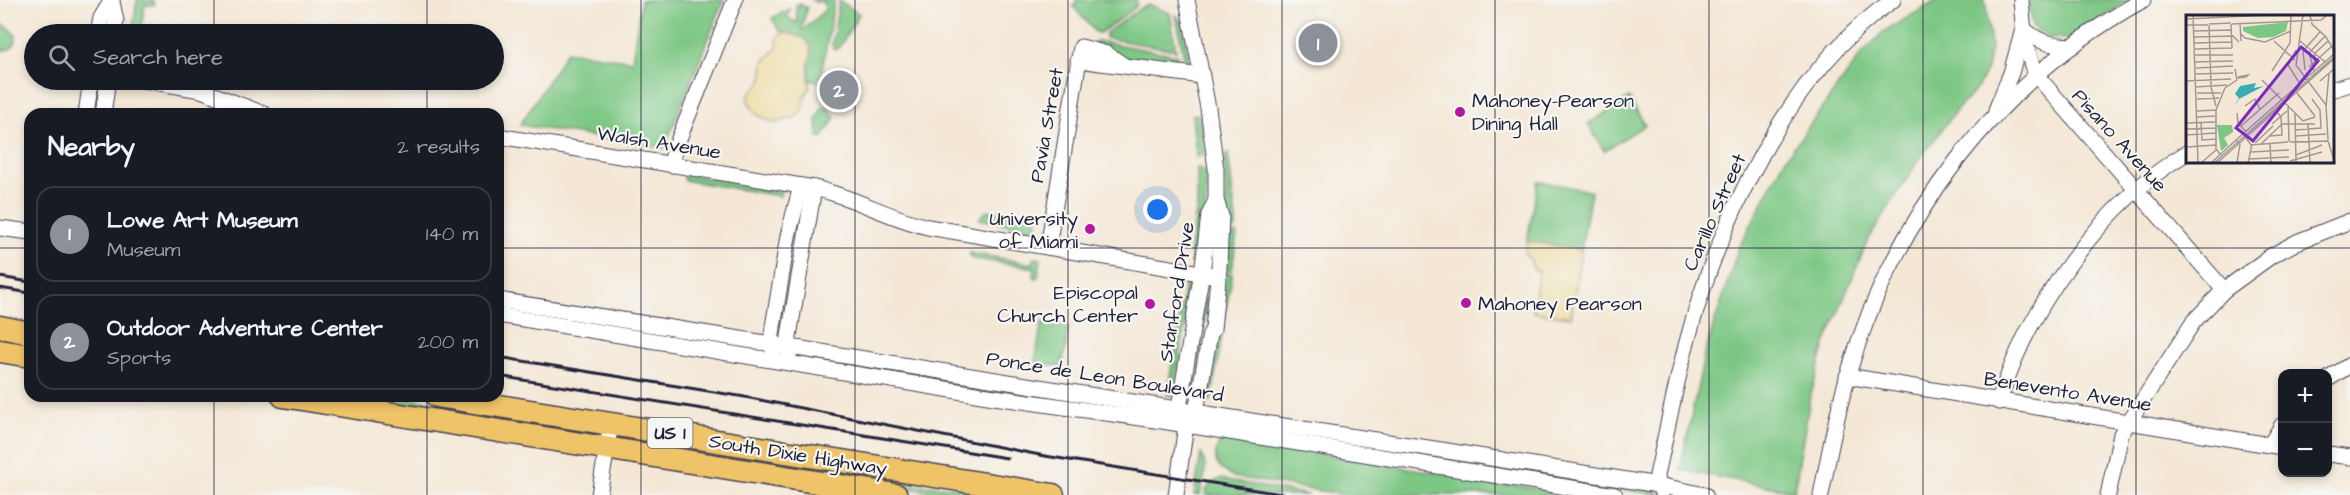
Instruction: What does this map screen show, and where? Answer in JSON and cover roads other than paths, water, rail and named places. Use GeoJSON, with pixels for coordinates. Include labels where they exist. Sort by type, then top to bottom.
{"type":"FeatureCollection","features":[{"type":"Feature","properties":{"kind":"highway"},"geometry":{"type":"LineString","coordinates":[[0,327],[24,332]]}},
{"type":"Feature","properties":{"kind":"highway"},"geometry":{"type":"LineString","coordinates":[[0,351],[24,355]]}},
{"type":"Feature","properties":{"kind":"highway","name":"South Dixie Highway"},"geometry":{"type":"LineString","coordinates":[[320,402],[607,448],[857,492],[896,495]]}},
{"type":"Feature","properties":{"kind":"highway","name":"South Dixie Highway"},"geometry":{"type":"LineString","coordinates":[[476,402],[1053,495]]}},
{"type":"Feature","properties":{"kind":"street"},"geometry":{"type":"LineString","coordinates":[[671,165],[674,151],[735,0]]}},
{"type":"Feature","properties":{"kind":"street","name":"Stanford Drive"},"geometry":{"type":"LineString","coordinates":[[1176,495],[1186,425],[1196,411],[1210,334],[1213,329],[1221,216],[1216,200],[1215,163],[1202,76],[1187,0]]}},
{"type":"Feature","properties":{"kind":"street","name":"Carillo Street"},"geometry":{"type":"LineString","coordinates":[[1661,490],[1657,475],[1691,327],[1714,259],[1739,201],[1774,136],[1820,68],[1848,35],[1893,0]]}},
{"type":"Feature","properties":{"kind":"street","name":"Pisano Avenue"},"geometry":{"type":"LineString","coordinates":[[2021,0],[2023,28],[2030,61],[2036,75],[2224,290]]}},
{"type":"Feature","properties":{"kind":"street"},"geometry":{"type":"LineString","coordinates":[[1821,495],[1847,376],[1870,310],[1916,220],[1955,160],[1992,118],[2036,75],[2110,19],[2143,0]]}},
{"type":"Feature","properties":{"kind":"street"},"geometry":{"type":"LineString","coordinates":[[100,24],[101,18],[112,1]]}},
{"type":"Feature","properties":{"kind":"street"},"geometry":{"type":"LineString","coordinates":[[112,1],[115,24]]}},
{"type":"Feature","properties":{"kind":"street"},"geometry":{"type":"LineString","coordinates":[[1992,118],[2002,97],[2023,28],[2038,41],[2073,46]]}},
{"type":"Feature","properties":{"kind":"street","name":"Pavia Street"},"geometry":{"type":"LineString","coordinates":[[1048,247],[1080,53],[1107,54],[1122,64],[1202,76]]}},
{"type":"Feature","properties":{"kind":"street"},"geometry":{"type":"LineString","coordinates":[[2335,88],[2350,84]]}},
{"type":"Feature","properties":{"kind":"street"},"geometry":{"type":"LineString","coordinates":[[87,108],[90,90]]}},
{"type":"Feature","properties":{"kind":"street"},"geometry":{"type":"LineString","coordinates":[[104,108],[107,90]]}},
{"type":"Feature","properties":{"kind":"street"},"geometry":{"type":"LineString","coordinates":[[201,90],[246,108]]}},
{"type":"Feature","properties":{"kind":"street","name":"Walsh Avenue"},"geometry":{"type":"LineString","coordinates":[[504,137],[807,187],[847,197],[917,225],[1218,276]]}},
{"type":"Feature","properties":{"kind":"street"},"geometry":{"type":"LineString","coordinates":[[1999,402],[2027,335],[2065,272],[2100,225],[2136,190],[2186,153]]}},
{"type":"Feature","properties":{"kind":"street"},"geometry":{"type":"LineString","coordinates":[[784,362],[771,344],[788,236],[807,187]]}},
{"type":"Feature","properties":{"kind":"street"},"geometry":{"type":"LineString","coordinates":[[784,362],[794,307],[807,187]]}},
{"type":"Feature","properties":{"kind":"street","name":"Stanford Drive"},"geometry":{"type":"LineString","coordinates":[[1179,408],[1202,273],[1209,214],[1216,200]]}},
{"type":"Feature","properties":{"kind":"street"},"geometry":{"type":"LineString","coordinates":[[2109,495],[2118,440],[2194,321],[2224,290],[2271,256],[2297,242],[2350,221]]}},
{"type":"Feature","properties":{"kind":"street"},"geometry":{"type":"LineString","coordinates":[[0,228],[24,231]]}},
{"type":"Feature","properties":{"kind":"street","name":"Ponce de Leon Boulevard"},"geometry":{"type":"LineString","coordinates":[[504,301],[1179,408],[1364,446]]}},
{"type":"Feature","properties":{"kind":"street"},"geometry":{"type":"LineString","coordinates":[[777,305],[794,307]]}},
{"type":"Feature","properties":{"kind":"street","name":"Ponce de Leon Boulevard"},"geometry":{"type":"LineString","coordinates":[[504,316],[994,397],[1186,425],[1364,446],[1705,495]]}},
{"type":"Feature","properties":{"kind":"street"},"geometry":{"type":"LineString","coordinates":[[2332,376],[2350,365]]}},
{"type":"Feature","properties":{"kind":"street","name":"Benevento Avenue"},"geometry":{"type":"LineString","coordinates":[[1847,376],[2276,446]]}},
{"type":"Feature","properties":{"kind":"street"},"geometry":{"type":"LineString","coordinates":[[1179,408],[1186,425]]}},
{"type":"Feature","properties":{"kind":"street"},"geometry":{"type":"LineString","coordinates":[[599,495],[611,423]]}},
{"type":"Feature","properties":{"kind":"street"},"geometry":{"type":"LineString","coordinates":[[2332,455],[2350,457]]}},
{"type":"Feature","properties":{"kind":"street","name":"Ponce de Leon Boulevard"},"geometry":{"type":"LineString","coordinates":[[1439,457],[1616,495]]}},
{"type":"Feature","properties":{"kind":"street"},"geometry":{"type":"LineString","coordinates":[[857,492],[861,464]]}},
{"type":"Feature","properties":{"kind":"railway"},"geometry":{"type":"LineString","coordinates":[[0,277],[24,281]]}},
{"type":"Feature","properties":{"kind":"railway"},"geometry":{"type":"LineString","coordinates":[[0,288],[24,292]]}},
{"type":"Feature","properties":{"kind":"railway"},"geometry":{"type":"LineString","coordinates":[[504,358],[745,397],[1045,456],[1287,495]]}},
{"type":"Feature","properties":{"kind":"railway"},"geometry":{"type":"LineString","coordinates":[[504,377],[1007,458]]}},
{"type":"Feature","properties":{"kind":"place","name":"Lowe Art Museum"},"geometry":{"type":"Point","coordinates":[1318,43]}},
{"type":"Feature","properties":{"kind":"place","name":"Outdoor Adventure Center"},"geometry":{"type":"Point","coordinates":[839,90]}},
{"type":"Feature","properties":{"kind":"place","name":"Mahoney-Pearson Dining Hall"},"geometry":{"type":"Point","coordinates":[1460,112]}},
{"type":"Feature","properties":{"kind":"place","name":"University of Miami"},"geometry":{"type":"Point","coordinates":[1090,229]}},
{"type":"Feature","properties":{"kind":"place","name":"Mahoney Pearson"},"geometry":{"type":"Point","coordinates":[1466,303]}},
{"type":"Feature","properties":{"kind":"place","name":"Episcopal Church Center"},"geometry":{"type":"Point","coordinates":[1150,304]}}]}
